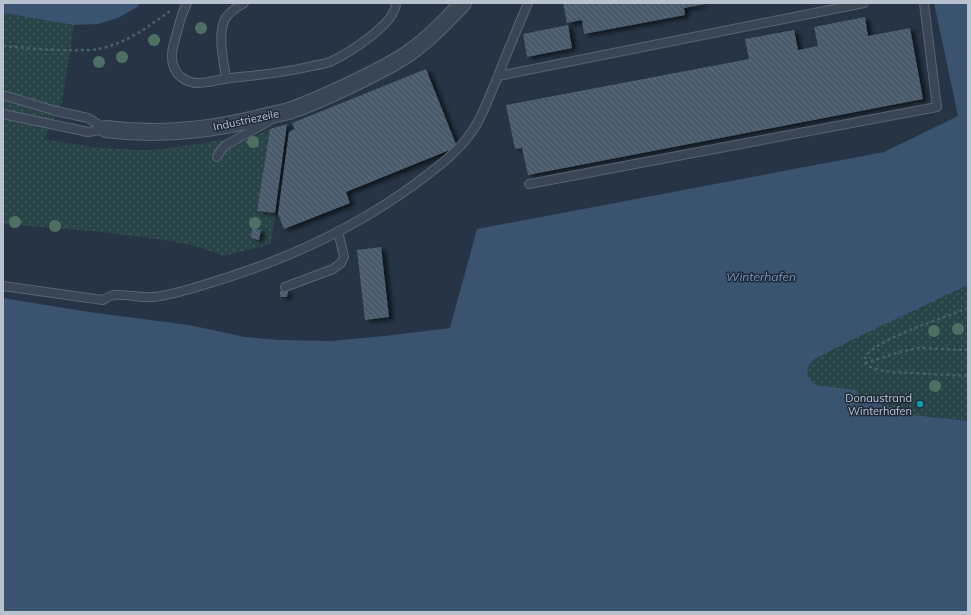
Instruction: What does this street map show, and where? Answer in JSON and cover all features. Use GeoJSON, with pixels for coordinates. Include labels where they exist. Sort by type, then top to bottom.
{"type":"FeatureCollection","features":[{"type":"Feature","properties":{"kind":"street","name":"Industriezeile"},"geometry":{"type":"LineString","coordinates":[[106,129],[125,132],[191,130],[224,126],[289,111],[323,98],[378,72],[410,53],[443,24],[462,3]]}},
{"type":"Feature","properties":{"kind":"lane"},"geometry":{"type":"LineString","coordinates":[[187,3],[183,11],[172,48],[172,61],[175,71],[182,78],[190,82],[198,83],[294,71],[329,62],[362,43],[386,24],[396,6],[396,3]]}},
{"type":"Feature","properties":{"kind":"lane"},"geometry":{"type":"LineString","coordinates":[[226,79],[222,48],[222,30],[225,19],[232,10],[244,3]]}},
{"type":"Feature","properties":{"kind":"lane"},"geometry":{"type":"LineString","coordinates":[[3,286],[103,300],[113,295],[154,297],[198,287],[234,276],[275,260],[338,231],[402,194],[448,158],[471,134],[478,122],[528,3]]}},
{"type":"Feature","properties":{"kind":"lane"},"geometry":{"type":"LineString","coordinates":[[498,76],[864,3]]}},
{"type":"Feature","properties":{"kind":"lane"},"geometry":{"type":"LineString","coordinates":[[529,184],[937,107],[924,3]]}},
{"type":"Feature","properties":{"kind":"lane","name":"Industriezeile"},"geometry":{"type":"LineString","coordinates":[[3,95],[56,111],[88,118],[106,129]]}},
{"type":"Feature","properties":{"kind":"lane"},"geometry":{"type":"LineString","coordinates":[[217,157],[226,145],[289,111]]}},
{"type":"Feature","properties":{"kind":"lane"},"geometry":{"type":"LineString","coordinates":[[3,114],[88,132],[106,129]]}},
{"type":"Feature","properties":{"kind":"lane"},"geometry":{"type":"LineString","coordinates":[[285,287],[333,269],[341,263],[344,257],[338,231]]}},
{"type":"Feature","properties":{"kind":"path"},"geometry":{"type":"LineString","coordinates":[[3,46],[54,50],[98,49],[119,42],[141,32],[173,9]]}},
{"type":"Feature","properties":{"kind":"path"},"geometry":{"type":"LineString","coordinates":[[865,363],[865,359],[868,354],[886,341],[909,330],[968,308]]}},
{"type":"Feature","properties":{"kind":"path"},"geometry":{"type":"LineString","coordinates":[[865,363],[918,348],[968,350]]}},
{"type":"Feature","properties":{"kind":"path"},"geometry":{"type":"LineString","coordinates":[[865,363],[872,368],[883,371],[968,376]]}},
{"type":"Feature","properties":{"kind":"green space"},"geometry":{"type":"Polygon","coordinates":[[[3,13],[74,25],[62,102],[44,139],[91,147],[135,150],[155,150],[223,140],[227,149],[270,129],[257,211],[275,213],[271,244],[224,256],[196,246],[164,240],[102,232],[3,224],[3,13]]]}},
{"type":"Feature","properties":{"kind":"green space"},"geometry":{"type":"Polygon","coordinates":[[[968,285],[968,421],[914,415],[859,397],[856,390],[816,385],[809,377],[808,367],[812,361],[858,337],[968,285]]]}},
{"type":"Feature","properties":{"kind":"water"},"geometry":{"type":"Polygon","coordinates":[[[3,3],[140,3],[137,7],[118,18],[98,24],[74,25],[3,13],[3,3]]]}},
{"type":"Feature","properties":{"kind":"water","name":"Winterhafen"},"geometry":{"type":"Polygon","coordinates":[[[934,3],[968,3],[968,285],[817,358],[810,364],[808,368],[808,375],[812,382],[816,385],[857,390],[859,397],[914,415],[968,421],[968,612],[3,612],[3,298],[89,312],[189,325],[245,337],[279,340],[331,341],[450,328],[477,229],[884,152],[958,116],[934,3]]]}},
{"type":"Feature","properties":{"kind":"building"},"geometry":{"type":"Polygon","coordinates":[[[563,3],[705,4],[684,8],[685,15],[584,34],[582,20],[567,23],[563,3]]]}},
{"type":"Feature","properties":{"kind":"building"},"geometry":{"type":"Polygon","coordinates":[[[865,17],[868,36],[910,28],[923,99],[528,175],[522,148],[515,149],[506,105],[749,59],[745,39],[794,30],[798,50],[818,46],[814,27],[865,17]]]}},
{"type":"Feature","properties":{"kind":"building"},"geometry":{"type":"Polygon","coordinates":[[[568,25],[572,48],[527,57],[523,34],[568,25]]]}},
{"type":"Feature","properties":{"kind":"building"},"geometry":{"type":"Polygon","coordinates":[[[426,69],[457,147],[346,192],[350,203],[284,229],[278,214],[289,132],[295,129],[292,123],[426,69]]]}},
{"type":"Feature","properties":{"kind":"building"},"geometry":{"type":"Polygon","coordinates":[[[287,124],[275,213],[257,211],[270,129],[287,124]]]}},
{"type":"Feature","properties":{"kind":"building"},"geometry":{"type":"Polygon","coordinates":[[[252,228],[261,230],[259,240],[251,238],[252,228]]]}},
{"type":"Feature","properties":{"kind":"building"},"geometry":{"type":"Polygon","coordinates":[[[381,247],[389,317],[365,320],[357,250],[381,247]]]}},
{"type":"Feature","properties":{"kind":"building"},"geometry":{"type":"Polygon","coordinates":[[[280,291],[288,291],[287,297],[280,297],[280,291]]]}},
{"type":"Feature","properties":{"kind":"place","name":"Donaustrand Winterhafen"},"geometry":{"type":"Point","coordinates":[920,404]}}]}
